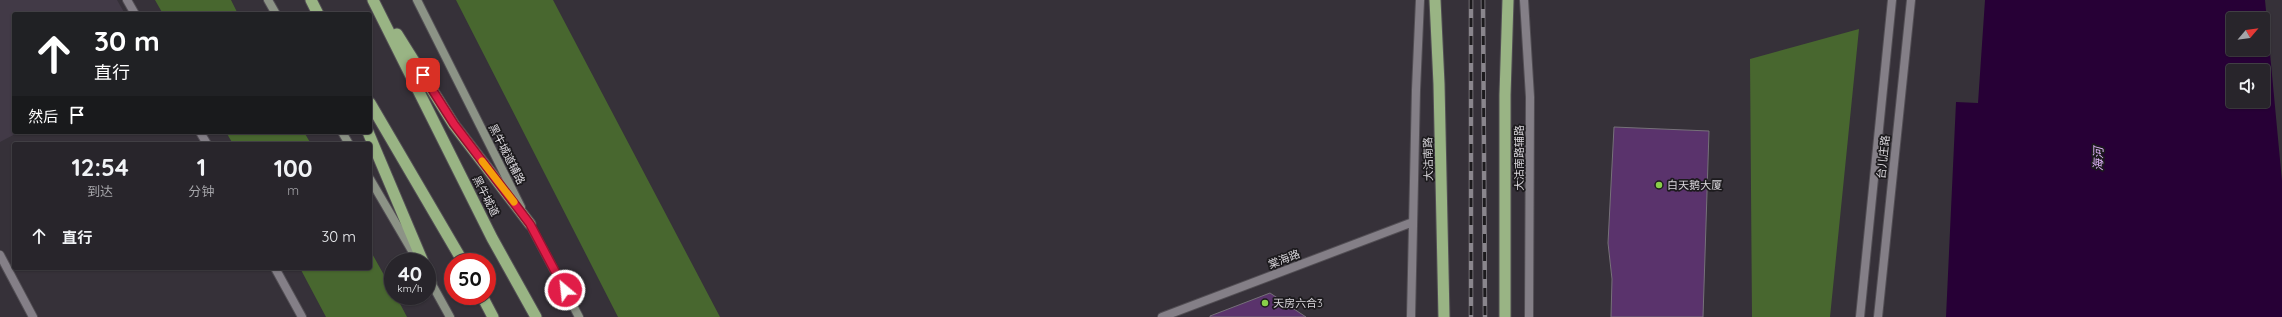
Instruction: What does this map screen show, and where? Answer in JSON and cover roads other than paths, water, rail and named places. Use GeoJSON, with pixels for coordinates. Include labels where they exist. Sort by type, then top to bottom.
{"type":"FeatureCollection","features":[{"type":"Feature","properties":{"kind":"highway"},"geometry":{"type":"LineString","coordinates":[[311,0],[317,12]]}},
{"type":"Feature","properties":{"kind":"highway"},"geometry":{"type":"LineString","coordinates":[[374,0],[454,124],[530,224]]}},
{"type":"Feature","properties":{"kind":"highway","name":"黑牛城道"},"geometry":{"type":"LineString","coordinates":[[374,0],[492,238],[536,317]]}},
{"type":"Feature","properties":{"kind":"highway","name":"大沽南路"},"geometry":{"type":"LineString","coordinates":[[1435,0],[1439,84],[1444,317]]}},
{"type":"Feature","properties":{"kind":"highway"},"geometry":{"type":"LineString","coordinates":[[1505,317],[1505,95],[1508,0]]}},
{"type":"Feature","properties":{"kind":"highway"},"geometry":{"type":"LineString","coordinates":[[372,106],[458,253]]}},
{"type":"Feature","properties":{"kind":"highway"},"geometry":{"type":"LineString","coordinates":[[369,134],[419,253]]}},
{"type":"Feature","properties":{"kind":"highway"},"geometry":{"type":"LineString","coordinates":[[487,305],[493,317]]}},
{"type":"Feature","properties":{"kind":"main road"},"geometry":{"type":"LineString","coordinates":[[268,0],[275,12]]}},
{"type":"Feature","properties":{"kind":"main road","name":"黑牛城道辅路"},"geometry":{"type":"LineString","coordinates":[[417,0],[530,224],[579,317]]}},
{"type":"Feature","properties":{"kind":"main road"},"geometry":{"type":"LineString","coordinates":[[372,182],[414,253]]}},
{"type":"Feature","properties":{"kind":"main road"},"geometry":{"type":"LineString","coordinates":[[436,292],[450,317]]}},
{"type":"Feature","properties":{"kind":"street"},"geometry":{"type":"LineString","coordinates":[[128,0],[134,12]]}},
{"type":"Feature","properties":{"kind":"street"},"geometry":{"type":"LineString","coordinates":[[1411,317],[1420,0]]}},
{"type":"Feature","properties":{"kind":"street","name":"大沽南路辅路"},"geometry":{"type":"LineString","coordinates":[[1524,0],[1530,97],[1530,317]]}},
{"type":"Feature","properties":{"kind":"street","name":"台儿庄路"},"geometry":{"type":"LineString","coordinates":[[1860,317],[1892,0]]}},
{"type":"Feature","properties":{"kind":"street","name":"台儿庄路"},"geometry":{"type":"LineString","coordinates":[[1878,317],[1911,0]]}},
{"type":"Feature","properties":{"kind":"street","name":"棠海路"},"geometry":{"type":"LineString","coordinates":[[1162,317],[1413,222]]}},
{"type":"Feature","properties":{"kind":"street"},"geometry":{"type":"LineString","coordinates":[[0,254],[33,317]]}},
{"type":"Feature","properties":{"kind":"street"},"geometry":{"type":"LineString","coordinates":[[276,270],[302,317]]}},
{"type":"Feature","properties":{"kind":"water","name":"海河"},"geometry":{"type":"Polygon","coordinates":[[[1985,0],[2265,0],[2266,12],[2226,12],[2226,56],[2270,56],[2270,53],[2282,181],[2282,317],[1946,317],[1956,102],[1978,103],[1985,0]]]}},
{"type":"Feature","properties":{"kind":"railway"},"geometry":{"type":"LineString","coordinates":[[1471,0],[1471,317]]}},
{"type":"Feature","properties":{"kind":"railway"},"geometry":{"type":"LineString","coordinates":[[1483,0],[1485,317]]}},
{"type":"Feature","properties":{"kind":"place","name":"白天鹅大厦"},"geometry":{"type":"Point","coordinates":[1659,185]}},
{"type":"Feature","properties":{"kind":"place","name":"天房六合3"},"geometry":{"type":"Point","coordinates":[1265,303]}}]}
